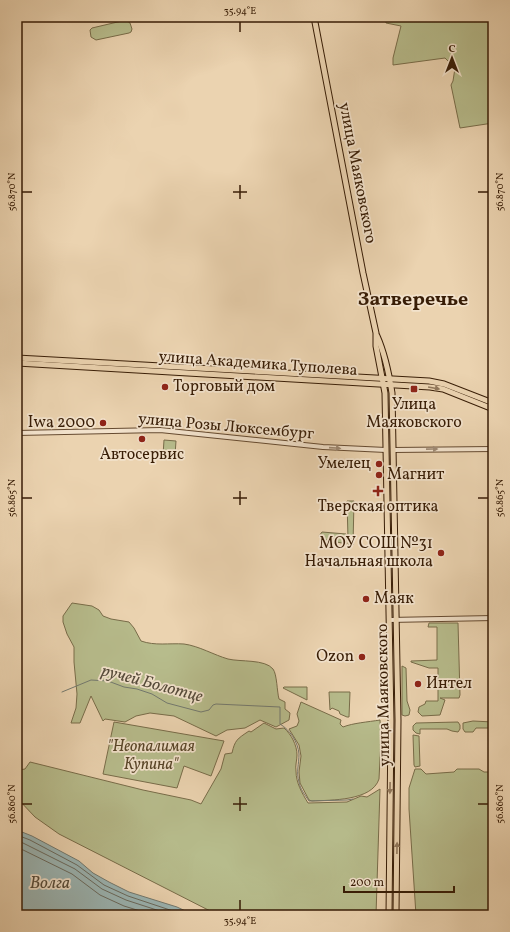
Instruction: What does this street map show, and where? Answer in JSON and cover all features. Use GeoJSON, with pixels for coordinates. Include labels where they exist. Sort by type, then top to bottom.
{"type":"FeatureCollection","features":[{"type":"Feature","properties":{"kind":"main road","name":"улица Маяковского"},"geometry":{"type":"LineString","coordinates":[[314,17],[361,265],[376,333],[390,382],[393,450],[398,790],[396,915]]}},
{"type":"Feature","properties":{"kind":"main road","name":"улица Маяковского"},"geometry":{"type":"LineString","coordinates":[[376,333],[376,346],[385,393],[391,721],[389,915]]}},
{"type":"Feature","properties":{"kind":"main road","name":"улица Академика Туполева"},"geometry":{"type":"LineString","coordinates":[[18,361],[24,361],[26,358],[382,378],[390,382],[437,388],[493,409]]}},
{"type":"Feature","properties":{"kind":"main road","name":"улица Академика Туполева"},"geometry":{"type":"LineString","coordinates":[[18,361],[141,370],[383,384],[390,382],[428,381],[441,383],[493,403]]}},
{"type":"Feature","properties":{"kind":"main road"},"geometry":{"type":"LineString","coordinates":[[141,370],[148,365]]}},
{"type":"Feature","properties":{"kind":"main road"},"geometry":{"type":"LineString","coordinates":[[150,370],[156,365]]}},
{"type":"Feature","properties":{"kind":"main road"},"geometry":{"type":"LineString","coordinates":[[264,377],[270,372]]}},
{"type":"Feature","properties":{"kind":"main road"},"geometry":{"type":"LineString","coordinates":[[273,378],[274,375],[279,372]]}},
{"type":"Feature","properties":{"kind":"street","name":"улица Розы Люксембург"},"geometry":{"type":"LineString","coordinates":[[17,432],[160,430],[323,447],[386,450]]}},
{"type":"Feature","properties":{"kind":"street"},"geometry":{"type":"LineString","coordinates":[[393,450],[493,449]]}},
{"type":"Feature","properties":{"kind":"street"},"geometry":{"type":"LineString","coordinates":[[389,620],[493,618]]}},
{"type":"Feature","properties":{"kind":"green space"},"geometry":{"type":"Polygon","coordinates":[[[385,17],[493,17],[493,123],[460,128],[451,85],[455,68],[445,58],[393,65],[393,58],[401,26],[386,23],[385,17]]]}},
{"type":"Feature","properties":{"kind":"green space"},"geometry":{"type":"Polygon","coordinates":[[[126,20],[130,23],[132,29],[129,33],[96,40],[91,37],[90,30],[92,28],[126,20]]]}},
{"type":"Feature","properties":{"kind":"green space"},"geometry":{"type":"Polygon","coordinates":[[[164,440],[176,441],[175,455],[163,455],[164,440]]]}},
{"type":"Feature","properties":{"kind":"green space"},"geometry":{"type":"Polygon","coordinates":[[[347,501],[354,501],[353,545],[349,545],[348,538],[347,501]]]}},
{"type":"Feature","properties":{"kind":"green space"},"geometry":{"type":"Polygon","coordinates":[[[322,532],[346,534],[347,544],[321,539],[319,536],[322,532]]]}},
{"type":"Feature","properties":{"kind":"green space"},"geometry":{"type":"Polygon","coordinates":[[[72,603],[92,606],[99,610],[103,616],[129,622],[141,641],[146,643],[190,645],[228,659],[258,662],[269,666],[274,671],[279,699],[285,702],[285,709],[290,713],[289,720],[276,727],[260,720],[245,728],[227,730],[216,736],[174,716],[150,713],[136,716],[125,722],[105,719],[103,721],[91,696],[80,723],[71,723],[76,708],[77,694],[74,647],[67,634],[63,622],[63,616],[72,603]]]}},
{"type":"Feature","properties":{"kind":"green space"},"geometry":{"type":"Polygon","coordinates":[[[429,623],[458,623],[460,695],[459,698],[440,698],[445,700],[440,715],[422,716],[418,712],[419,707],[425,704],[426,701],[438,701],[438,668],[429,668],[411,661],[437,660],[437,627],[428,627],[429,623]]]}},
{"type":"Feature","properties":{"kind":"green space"},"geometry":{"type":"Polygon","coordinates":[[[402,666],[406,668],[407,701],[410,710],[409,715],[405,716],[402,715],[402,666]]]}},
{"type":"Feature","properties":{"kind":"green space"},"geometry":{"type":"Polygon","coordinates":[[[307,687],[307,700],[283,688],[307,687]]]}},
{"type":"Feature","properties":{"kind":"green space"},"geometry":{"type":"Polygon","coordinates":[[[329,692],[350,692],[349,717],[340,714],[339,711],[332,708],[330,710],[329,692]]]}},
{"type":"Feature","properties":{"kind":"green space"},"geometry":{"type":"Polygon","coordinates":[[[301,702],[341,720],[340,724],[343,727],[380,720],[381,739],[379,779],[375,786],[368,792],[350,798],[309,800],[300,783],[299,772],[301,756],[299,745],[289,729],[297,726],[299,721],[297,714],[301,702]]]}},
{"type":"Feature","properties":{"kind":"green space"},"geometry":{"type":"Polygon","coordinates":[[[473,721],[493,722],[493,728],[476,728],[473,732],[465,732],[463,729],[463,723],[473,721]]]}},
{"type":"Feature","properties":{"kind":"green space","name":"\"Неопалимая Купина\""},"geometry":{"type":"Polygon","coordinates":[[[114,722],[224,741],[211,776],[184,766],[177,788],[103,774],[114,722]]]}},
{"type":"Feature","properties":{"kind":"green space"},"geometry":{"type":"Polygon","coordinates":[[[458,722],[460,729],[458,732],[447,729],[420,729],[420,734],[413,730],[413,726],[416,723],[458,722]]]}},
{"type":"Feature","properties":{"kind":"green space"},"geometry":{"type":"Polygon","coordinates":[[[264,723],[276,729],[284,728],[293,740],[297,751],[297,780],[308,803],[347,802],[361,796],[367,797],[380,789],[376,915],[218,915],[59,834],[35,817],[17,798],[17,769],[25,769],[30,762],[143,790],[191,800],[201,804],[221,769],[225,754],[232,753],[237,740],[249,731],[251,732],[264,723]]]}},
{"type":"Feature","properties":{"kind":"green space"},"geometry":{"type":"Polygon","coordinates":[[[413,735],[419,736],[420,766],[415,767],[414,765],[413,735]]]}},
{"type":"Feature","properties":{"kind":"green space"},"geometry":{"type":"Polygon","coordinates":[[[415,769],[421,769],[426,774],[454,772],[457,769],[479,769],[484,772],[493,772],[493,915],[416,915],[409,809],[409,788],[415,769]]]}},
{"type":"Feature","properties":{"kind":"water","name":"Волга"},"geometry":{"type":"Polygon","coordinates":[[[17,830],[32,836],[79,861],[93,873],[129,892],[177,907],[194,915],[17,915],[17,830]]]}},
{"type":"Feature","properties":{"kind":"waterway","name":"ручей Болотце"},"geometry":{"type":"LineString","coordinates":[[62,692],[91,680],[108,681],[124,687],[137,689],[152,694],[167,703],[201,712],[209,710],[216,704],[280,707],[280,724],[290,733],[297,745],[299,754],[298,778],[302,790],[309,801],[353,799]]}},
{"type":"Feature","properties":{"kind":"place","name":"Торговый дом"},"geometry":{"type":"Point","coordinates":[165,387]}},
{"type":"Feature","properties":{"kind":"place","name":"Улица Маяковского"},"geometry":{"type":"Point","coordinates":[414,389]}},
{"type":"Feature","properties":{"kind":"place","name":"Iwa 2000"},"geometry":{"type":"Point","coordinates":[103,423]}},
{"type":"Feature","properties":{"kind":"place","name":"Автосервис"},"geometry":{"type":"Point","coordinates":[142,439]}},
{"type":"Feature","properties":{"kind":"place","name":"Умелец"},"geometry":{"type":"Point","coordinates":[379,464]}},
{"type":"Feature","properties":{"kind":"place","name":"Магнит"},"geometry":{"type":"Point","coordinates":[379,475]}},
{"type":"Feature","properties":{"kind":"place","name":"Тверская оптика"},"geometry":{"type":"Point","coordinates":[378,491]}},
{"type":"Feature","properties":{"kind":"place","name":"МОУ СОШ №31 Начальная школа"},"geometry":{"type":"Point","coordinates":[441,553]}},
{"type":"Feature","properties":{"kind":"place","name":"Маяк"},"geometry":{"type":"Point","coordinates":[366,599]}},
{"type":"Feature","properties":{"kind":"place","name":"Ozon"},"geometry":{"type":"Point","coordinates":[362,657]}},
{"type":"Feature","properties":{"kind":"place","name":"Интел"},"geometry":{"type":"Point","coordinates":[418,684]}},
{"type":"Feature","properties":{"kind":"district","name":"Затверечье"},"geometry":{"type":"Point","coordinates":[413,300]}}]}
